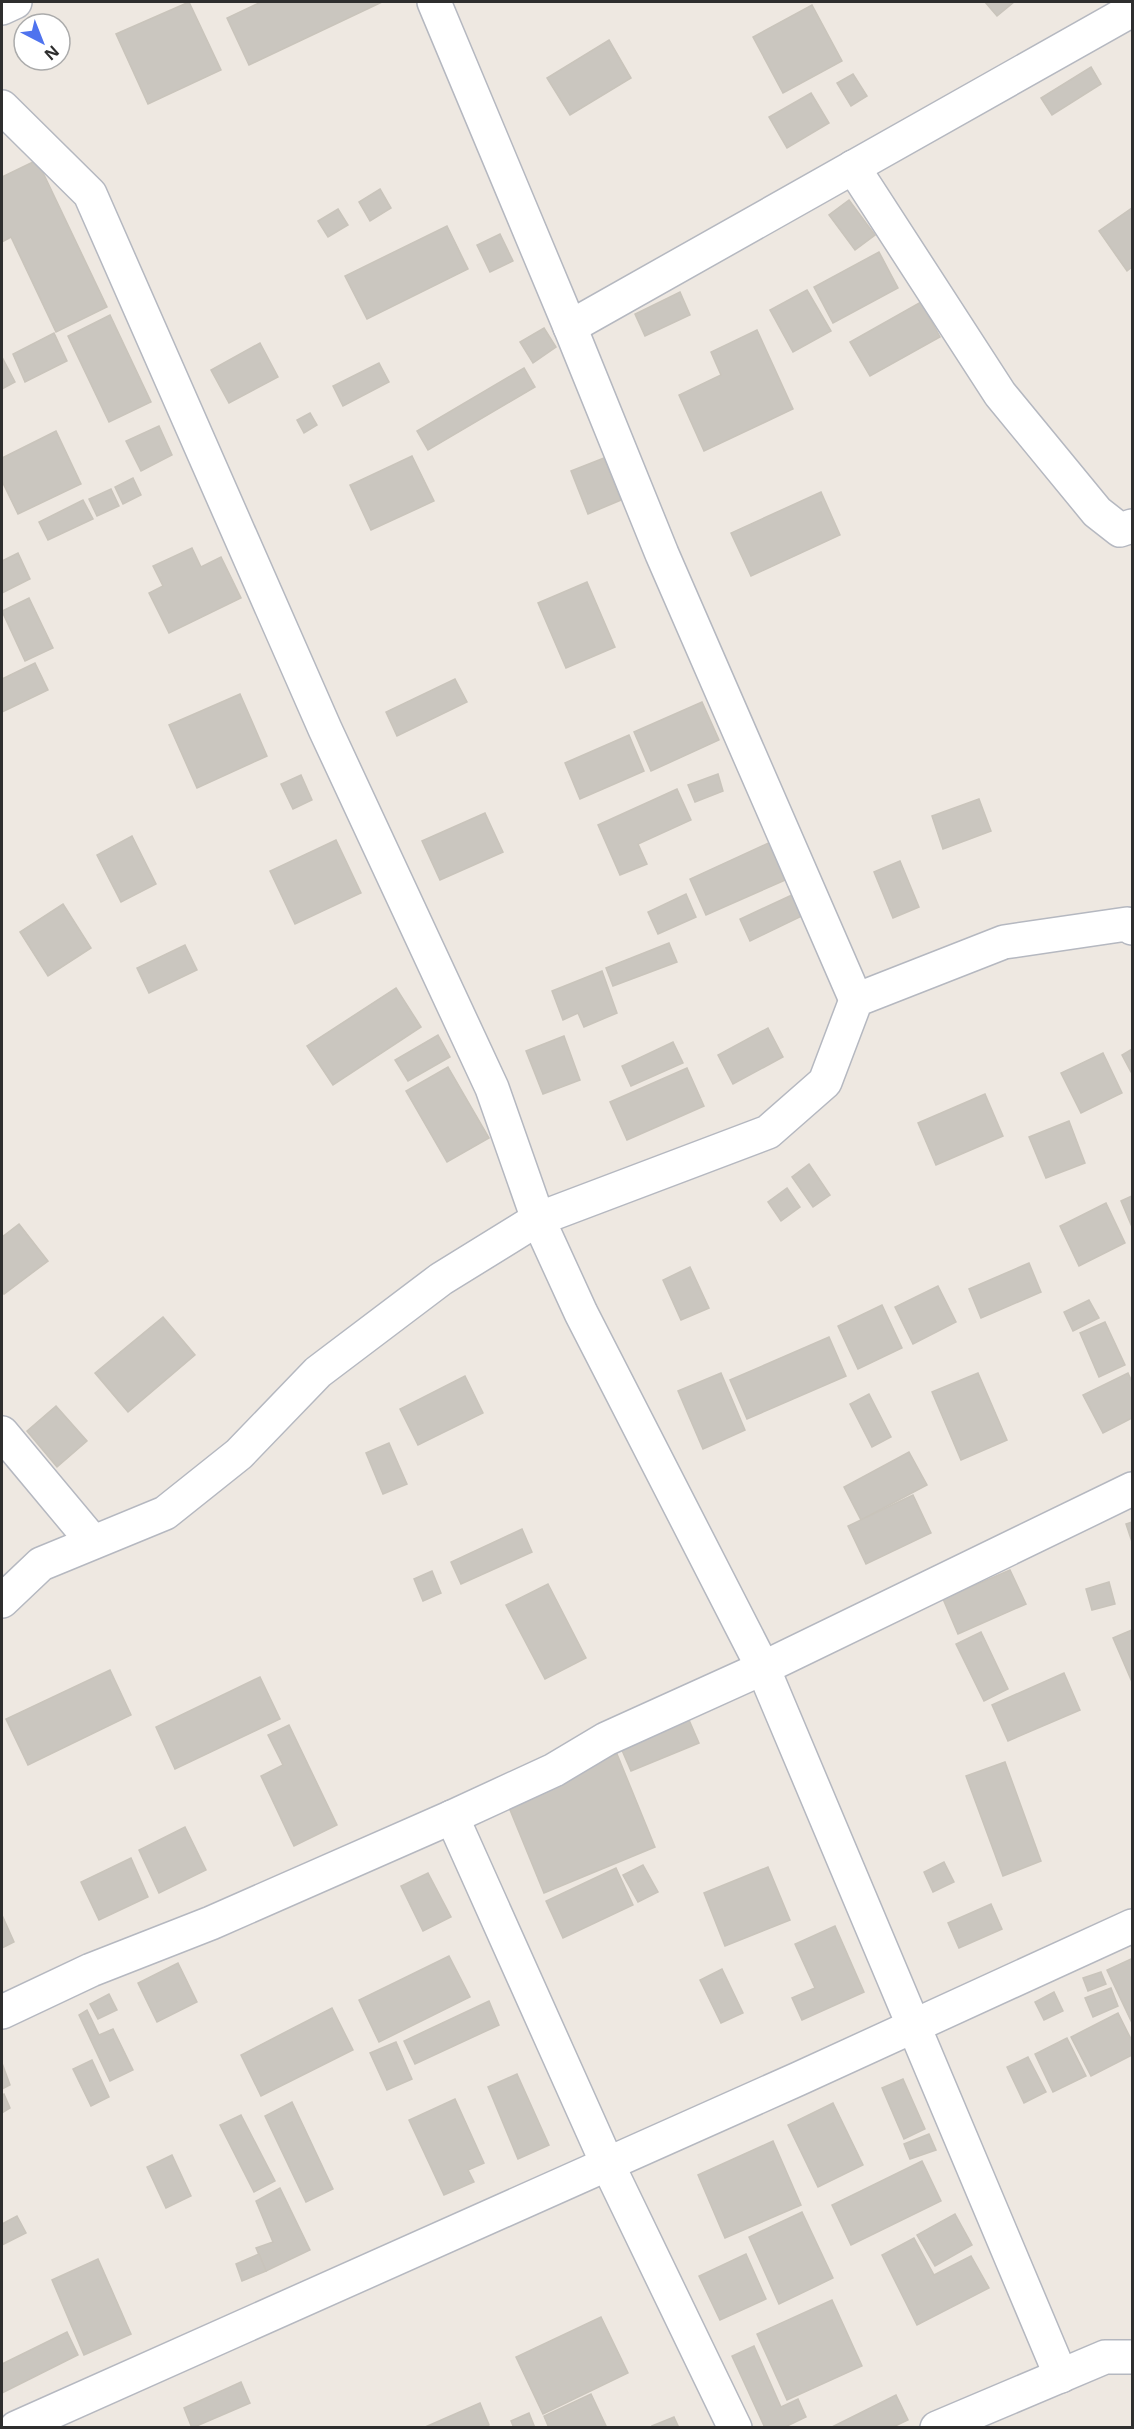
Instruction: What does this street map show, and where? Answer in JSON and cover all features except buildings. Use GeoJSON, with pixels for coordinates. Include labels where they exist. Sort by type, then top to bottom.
{"type":"FeatureCollection","features":[{"type":"Feature","properties":{"kind":"street"},"geometry":{"type":"LineString","coordinates":[[2,8],[15,2]]}},
{"type":"Feature","properties":{"kind":"street"},"geometry":{"type":"LineString","coordinates":[[2,1601],[41,1564],[165,1513],[239,1454],[318,1372],[441,1279],[538,1219],[768,1132],[825,1082],[856,1000],[662,554],[434,2]]}},
{"type":"Feature","properties":{"kind":"street"},"geometry":{"type":"LineString","coordinates":[[570,327],[1132,10]]}},
{"type":"Feature","properties":{"kind":"street"},"geometry":{"type":"LineString","coordinates":[[2,107],[90,194],[325,729],[492,1088],[538,1219],[581,1313],[763,1668],[1061,2376]]}},
{"type":"Feature","properties":{"kind":"street"},"geometry":{"type":"LineString","coordinates":[[853,167],[1000,394],[1097,512],[1120,530],[1132,526]]}},
{"type":"Feature","properties":{"kind":"street"},"geometry":{"type":"LineString","coordinates":[[856,1000],[1004,942],[1127,924],[1132,928]]}},
{"type":"Feature","properties":{"kind":"street"},"geometry":{"type":"LineString","coordinates":[[2,1433],[93,1542]]}},
{"type":"Feature","properties":{"kind":"street"},"geometry":{"type":"LineString","coordinates":[[2,2012],[91,1970],[211,1923],[554,1770],[606,1739],[763,1668],[1132,1489]]}},
{"type":"Feature","properties":{"kind":"street"},"geometry":{"type":"LineString","coordinates":[[452,1817],[607,2163],[735,2427]]}},
{"type":"Feature","properties":{"kind":"street"},"geometry":{"type":"LineString","coordinates":[[16,2427],[1132,1926]]}},
{"type":"Feature","properties":{"kind":"street"},"geometry":{"type":"LineString","coordinates":[[937,2427],[1105,2357],[1132,2357]]}}]}
